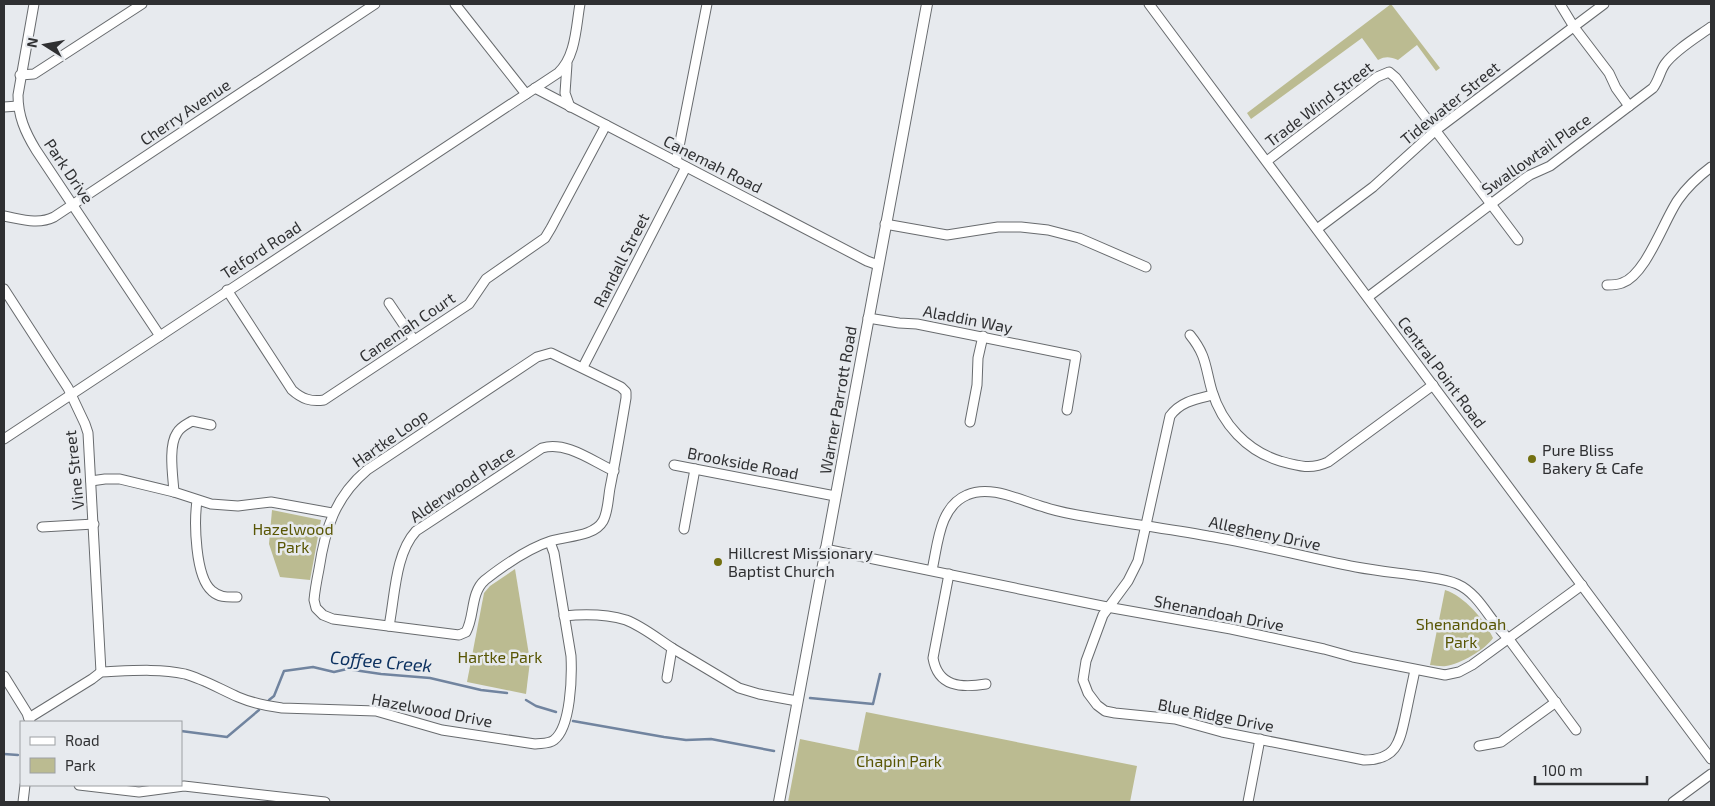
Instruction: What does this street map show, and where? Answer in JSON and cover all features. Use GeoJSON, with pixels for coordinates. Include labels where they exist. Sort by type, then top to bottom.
{"type":"FeatureCollection","features":[{"type":"Feature","properties":{"kind":"main road","name":"Warner Parrott Road"},"geometry":{"type":"LineString","coordinates":[[779,802],[927,4]]}},
{"type":"Feature","properties":{"kind":"street","name":"Park Drive"},"geometry":{"type":"LineString","coordinates":[[33,4],[20,75],[18,106],[24,128],[160,336]]}},
{"type":"Feature","properties":{"kind":"street"},"geometry":{"type":"LineString","coordinates":[[20,75],[34,74],[142,4]]}},
{"type":"Feature","properties":{"kind":"street","name":"Cherry Avenue"},"geometry":{"type":"LineString","coordinates":[[4,216],[46,221],[375,4]]}},
{"type":"Feature","properties":{"kind":"street"},"geometry":{"type":"LineString","coordinates":[[455,4],[526,94]]}},
{"type":"Feature","properties":{"kind":"street"},"geometry":{"type":"LineString","coordinates":[[570,107],[565,93],[566,64],[571,52],[580,4]]}},
{"type":"Feature","properties":{"kind":"street"},"geometry":{"type":"LineString","coordinates":[[676,162],[706,4]]}},
{"type":"Feature","properties":{"kind":"street","name":"Central Point Road"},"geometry":{"type":"LineString","coordinates":[[1149,4],[1711,759]]}},
{"type":"Feature","properties":{"kind":"street"},"geometry":{"type":"LineString","coordinates":[[1560,4],[1574,27],[1609,73],[1616,88],[1629,106]]}},
{"type":"Feature","properties":{"kind":"street","name":"Tidewater Street"},"geometry":{"type":"LineString","coordinates":[[1317,229],[1373,187],[1436,130],[1604,4]]}},
{"type":"Feature","properties":{"kind":"street","name":"Swallowtail Place"},"geometry":{"type":"LineString","coordinates":[[1368,298],[1530,174],[1550,166],[1653,88],[1659,80],[1665,65],[1673,56],[1711,27]]}},
{"type":"Feature","properties":{"kind":"street","name":"Telford Road"},"geometry":{"type":"LineString","coordinates":[[4,439],[558,73],[566,64]]}},
{"type":"Feature","properties":{"kind":"street","name":"Trade Wind Street"},"geometry":{"type":"LineString","coordinates":[[1267,161],[1377,77],[1389,72],[1396,78],[1436,130]]}},
{"type":"Feature","properties":{"kind":"street","name":"Canemah Road"},"geometry":{"type":"LineString","coordinates":[[535,88],[878,265]]}},
{"type":"Feature","properties":{"kind":"street"},"geometry":{"type":"LineString","coordinates":[[4,107],[18,106]]}},
{"type":"Feature","properties":{"kind":"street","name":"Canemah Court"},"geometry":{"type":"LineString","coordinates":[[227,290],[292,390],[308,400],[324,400],[468,304],[486,279],[544,238],[606,125]]}},
{"type":"Feature","properties":{"kind":"street"},"geometry":{"type":"LineString","coordinates":[[1436,130],[1518,240]]}},
{"type":"Feature","properties":{"kind":"street","name":"Randall Street"},"geometry":{"type":"LineString","coordinates":[[583,367],[686,167]]}},
{"type":"Feature","properties":{"kind":"street"},"geometry":{"type":"LineString","coordinates":[[1606,285],[1624,283],[1636,272],[1658,240],[1666,220],[1679,199],[1711,167]]}},
{"type":"Feature","properties":{"kind":"street"},"geometry":{"type":"LineString","coordinates":[[885,224],[947,235],[998,227],[1048,230],[1079,238],[1146,267]]}},
{"type":"Feature","properties":{"kind":"street","name":"Vine Street"},"geometry":{"type":"LineString","coordinates":[[4,289],[48,355],[88,433],[101,672]]}},
{"type":"Feature","properties":{"kind":"street"},"geometry":{"type":"LineString","coordinates":[[389,303],[414,340]]}},
{"type":"Feature","properties":{"kind":"street","name":"Aladdin Way"},"geometry":{"type":"LineString","coordinates":[[868,318],[917,324],[1076,356],[1067,410]]}},
{"type":"Feature","properties":{"kind":"street"},"geometry":{"type":"LineString","coordinates":[[1190,335],[1200,347],[1213,395],[1227,422],[1248,445],[1271,458],[1294,465],[1313,468],[1328,462],[1433,385]]}},
{"type":"Feature","properties":{"kind":"street"},"geometry":{"type":"LineString","coordinates":[[970,422],[977,385],[978,358],[982,336]]}},
{"type":"Feature","properties":{"kind":"street","name":"Hartke Loop"},"geometry":{"type":"LineString","coordinates":[[551,353],[583,367],[621,387],[626,392],[614,471],[605,514],[600,525],[589,532],[550,542],[523,554],[485,581],[475,595],[469,627],[466,632],[459,634],[333,619],[323,615],[316,608],[314,595],[322,549],[332,513],[357,478],[537,357],[551,353]]}},
{"type":"Feature","properties":{"kind":"street","name":"Blue Ridge Drive"},"geometry":{"type":"LineString","coordinates":[[1213,395],[1183,403],[1170,416],[1147,526],[1134,572],[1107,607],[1083,671],[1083,680],[1088,693],[1097,705],[1106,711],[1175,719],[1222,732],[1364,760],[1374,760],[1383,758],[1393,751],[1400,740],[1415,670]]}},
{"type":"Feature","properties":{"kind":"street"},"geometry":{"type":"LineString","coordinates":[[174,492],[172,446],[176,434],[182,427],[192,421],[211,425]]}},
{"type":"Feature","properties":{"kind":"street","name":"Alderwood Place"},"geometry":{"type":"LineString","coordinates":[[389,626],[401,559],[405,547],[416,531],[542,448],[550,446],[565,447],[614,471]]}},
{"type":"Feature","properties":{"kind":"street","name":"Brookside Road"},"geometry":{"type":"LineString","coordinates":[[674,465],[835,496]]}},
{"type":"Feature","properties":{"kind":"street"},"geometry":{"type":"LineString","coordinates":[[684,529],[695,469]]}},
{"type":"Feature","properties":{"kind":"street"},"geometry":{"type":"LineString","coordinates":[[91,481],[120,479],[174,492],[197,501],[228,506],[271,502],[332,513]]}},
{"type":"Feature","properties":{"kind":"street","name":"Allegheny Drive"},"geometry":{"type":"LineString","coordinates":[[932,570],[946,514],[959,499],[976,492],[994,492],[1065,513],[1269,547],[1361,568],[1451,582],[1474,596],[1508,638],[1576,730]]}},
{"type":"Feature","properties":{"kind":"street"},"geometry":{"type":"LineString","coordinates":[[197,501],[195,533],[203,576],[210,590],[222,597],[237,597]]}},
{"type":"Feature","properties":{"kind":"street"},"geometry":{"type":"LineString","coordinates":[[42,527],[94,524]]}},
{"type":"Feature","properties":{"kind":"street","name":"Hazelwood Drive"},"geometry":{"type":"LineString","coordinates":[[101,672],[176,672],[197,678],[240,697],[269,706],[376,711],[442,730],[535,744],[548,743],[560,735],[563,729],[570,691],[571,656],[554,553],[550,542]]}},
{"type":"Feature","properties":{"kind":"street","name":"Shenandoah Drive"},"geometry":{"type":"LineString","coordinates":[[826,549],[1107,607],[1231,629],[1445,675],[1459,672],[1472,665],[1582,585]]}},
{"type":"Feature","properties":{"kind":"street"},"geometry":{"type":"LineString","coordinates":[[949,574],[933,658],[934,666],[938,674],[948,683],[971,687],[986,684]]}},
{"type":"Feature","properties":{"kind":"street"},"geometry":{"type":"LineString","coordinates":[[564,616],[594,615],[625,620],[739,688],[797,701]]}},
{"type":"Feature","properties":{"kind":"street"},"geometry":{"type":"LineString","coordinates":[[667,678],[672,648]]}},
{"type":"Feature","properties":{"kind":"street"},"geometry":{"type":"LineString","coordinates":[[4,676],[30,720],[101,672]]}},
{"type":"Feature","properties":{"kind":"street"},"geometry":{"type":"LineString","coordinates":[[1479,746],[1500,742],[1556,702]]}},
{"type":"Feature","properties":{"kind":"street"},"geometry":{"type":"LineString","coordinates":[[1248,802],[1260,739]]}},
{"type":"Feature","properties":{"kind":"street"},"geometry":{"type":"LineString","coordinates":[[1673,802],[1711,774]]}},
{"type":"Feature","properties":{"kind":"street"},"geometry":{"type":"LineString","coordinates":[[22,802],[25,786]]}},
{"type":"Feature","properties":{"kind":"street"},"geometry":{"type":"LineString","coordinates":[[88,786],[139,792],[184,786],[325,802]]}},
{"type":"Feature","properties":{"kind":"green space"},"geometry":{"type":"Polygon","coordinates":[[[1391,4],[1440,68],[1436,71],[1417,45],[1398,60],[1388,57],[1378,60],[1362,38],[1251,119],[1247,113],[1391,4]]]}},
{"type":"Feature","properties":{"kind":"green space","name":"Hazelwood Park"},"geometry":{"type":"Polygon","coordinates":[[[272,510],[321,520],[310,580],[280,577],[269,544],[272,510]]]}},
{"type":"Feature","properties":{"kind":"green space","name":"Hartke Park"},"geometry":{"type":"Polygon","coordinates":[[[515,569],[530,661],[526,694],[467,682],[484,593],[490,586],[515,569]]]}},
{"type":"Feature","properties":{"kind":"green space","name":"Shenandoah Park"},"geometry":{"type":"Polygon","coordinates":[[[1445,590],[1466,603],[1473,610],[1485,624],[1493,638],[1472,656],[1452,665],[1430,665],[1445,590]]]}},
{"type":"Feature","properties":{"kind":"green space","name":"Chapin Park"},"geometry":{"type":"Polygon","coordinates":[[[866,712],[1137,766],[1130,802],[788,802],[800,739],[858,751],[866,712]]]}},
{"type":"Feature","properties":{"kind":"waterway","name":"Coffee Creek"},"geometry":{"type":"LineString","coordinates":[[269,700],[274,696],[284,671],[313,667],[334,672],[347,669],[430,678],[481,690],[507,693]]}},
{"type":"Feature","properties":{"kind":"waterway","name":"Coffee Creek"},"geometry":{"type":"LineString","coordinates":[[810,698],[873,704],[880,674]]}},
{"type":"Feature","properties":{"kind":"waterway","name":"Coffee Creek"},"geometry":{"type":"LineString","coordinates":[[526,700],[536,706],[556,712]]}},
{"type":"Feature","properties":{"kind":"waterway","name":"Coffee Creek"},"geometry":{"type":"LineString","coordinates":[[182,731],[227,737],[259,710]]}},
{"type":"Feature","properties":{"kind":"waterway","name":"Coffee Creek"},"geometry":{"type":"LineString","coordinates":[[573,721],[686,740],[711,739],[774,751]]}},
{"type":"Feature","properties":{"kind":"waterway","name":"Coffee Creek"},"geometry":{"type":"LineString","coordinates":[[4,754],[18,755]]}},
{"type":"Feature","properties":{"kind":"place","name":"Pure Bliss Bakery & Cafe"},"geometry":{"type":"Point","coordinates":[1532,459]}},
{"type":"Feature","properties":{"kind":"place","name":"Hillcrest Missionary Baptist Church"},"geometry":{"type":"Point","coordinates":[718,562]}}]}
